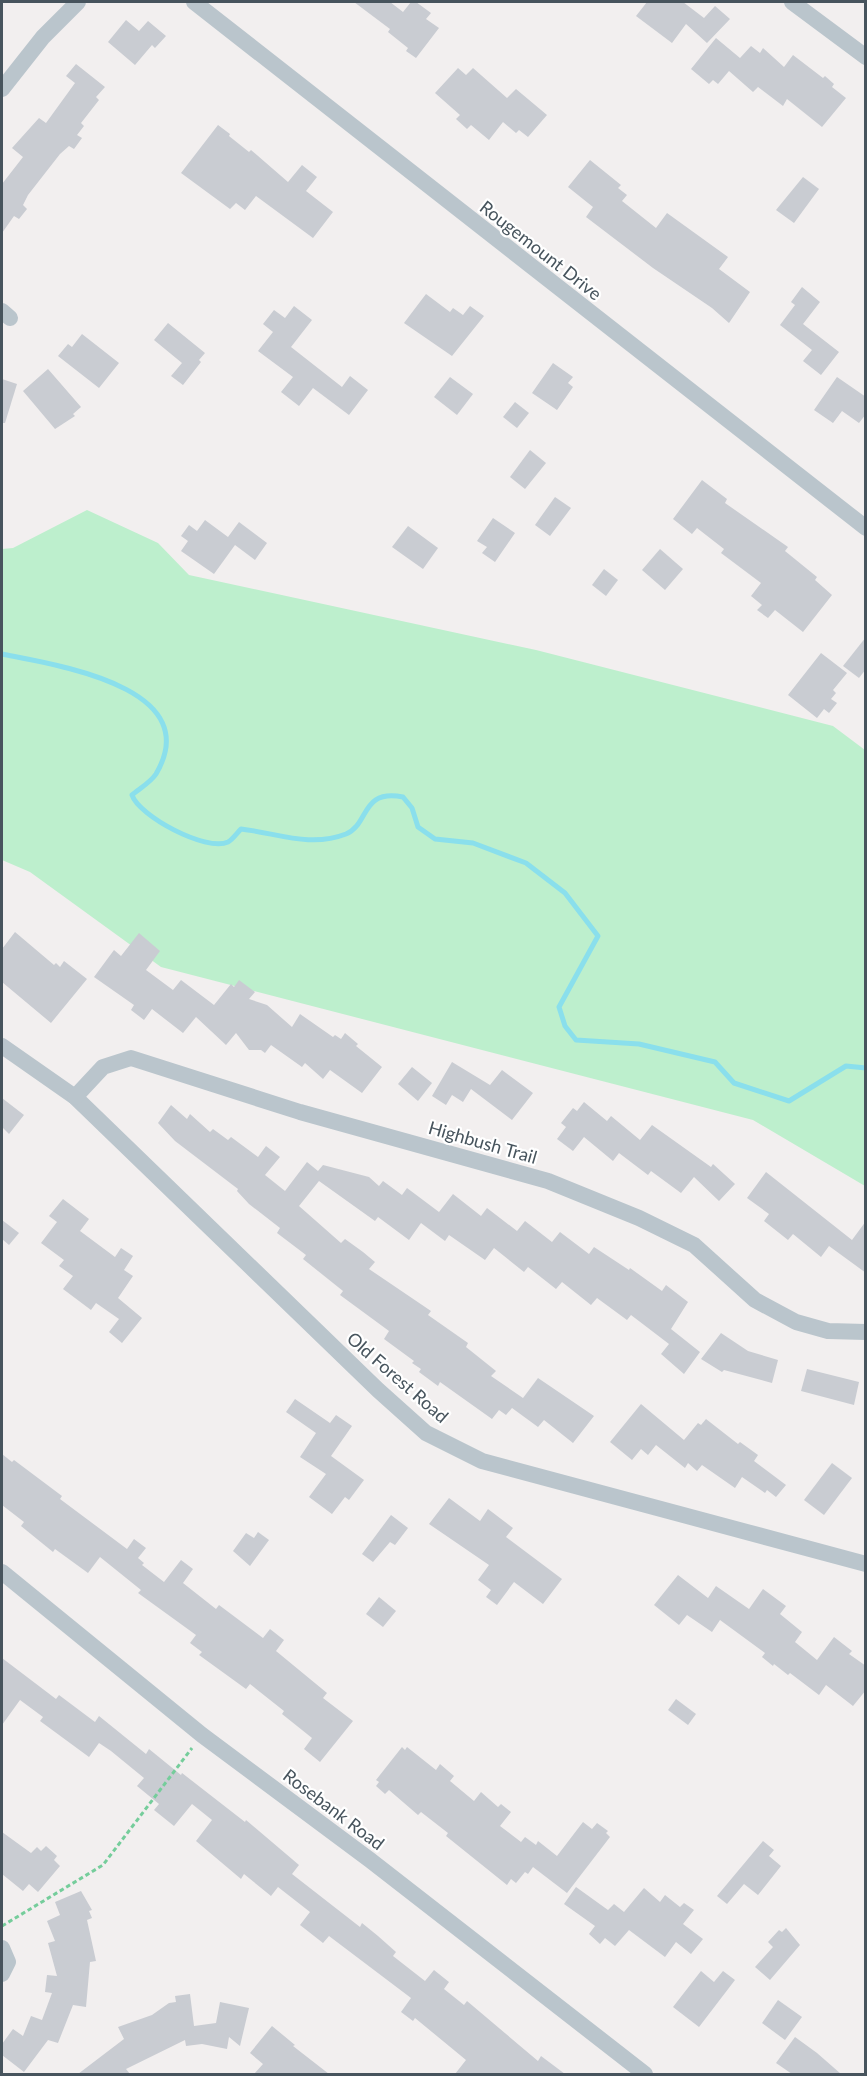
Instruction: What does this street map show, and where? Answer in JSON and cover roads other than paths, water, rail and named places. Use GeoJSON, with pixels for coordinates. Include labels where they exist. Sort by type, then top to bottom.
{"type":"FeatureCollection","features":[{"type":"Feature","properties":{"kind":"street"},"geometry":{"type":"LineString","coordinates":[[2,89],[43,37],[78,2]]}},
{"type":"Feature","properties":{"kind":"street","name":"Rougemount Drive"},"geometry":{"type":"LineString","coordinates":[[194,2],[866,528]]}},
{"type":"Feature","properties":{"kind":"street"},"geometry":{"type":"LineString","coordinates":[[804,5],[866,57]]}},
{"type":"Feature","properties":{"kind":"street","name":"Old Forest Road"},"geometry":{"type":"LineString","coordinates":[[2,1046],[75,1097],[378,1390],[426,1433],[482,1461],[866,1564]]}},
{"type":"Feature","properties":{"kind":"street","name":"Highbush Trail"},"geometry":{"type":"LineString","coordinates":[[75,1097],[103,1067],[131,1058],[300,1112],[548,1181],[639,1218],[694,1245],[755,1300],[796,1322],[828,1331],[866,1332]]}},
{"type":"Feature","properties":{"kind":"street","name":"Rosebank Road"},"geometry":{"type":"LineString","coordinates":[[2,1572],[202,1735],[370,1860],[645,2074]]}},
{"type":"Feature","properties":{"kind":"street"},"geometry":{"type":"LineString","coordinates":[[2,1948],[8,1962],[2,1974]]}},
{"type":"Feature","properties":{"kind":"waterway"},"geometry":{"type":"LineString","coordinates":[[2,654],[88,674],[118,686],[144,701],[161,720],[166,744],[156,774],[132,795],[147,813],[190,837],[218,844],[230,841],[241,829],[306,840],[333,838],[354,829],[367,809],[379,798],[403,797],[412,808],[418,827],[435,839],[473,843],[526,863],[565,893],[598,936],[559,1007],[565,1026],[576,1040],[639,1044],[715,1062],[734,1083],[789,1101],[846,1066],[866,1068]]}}]}
